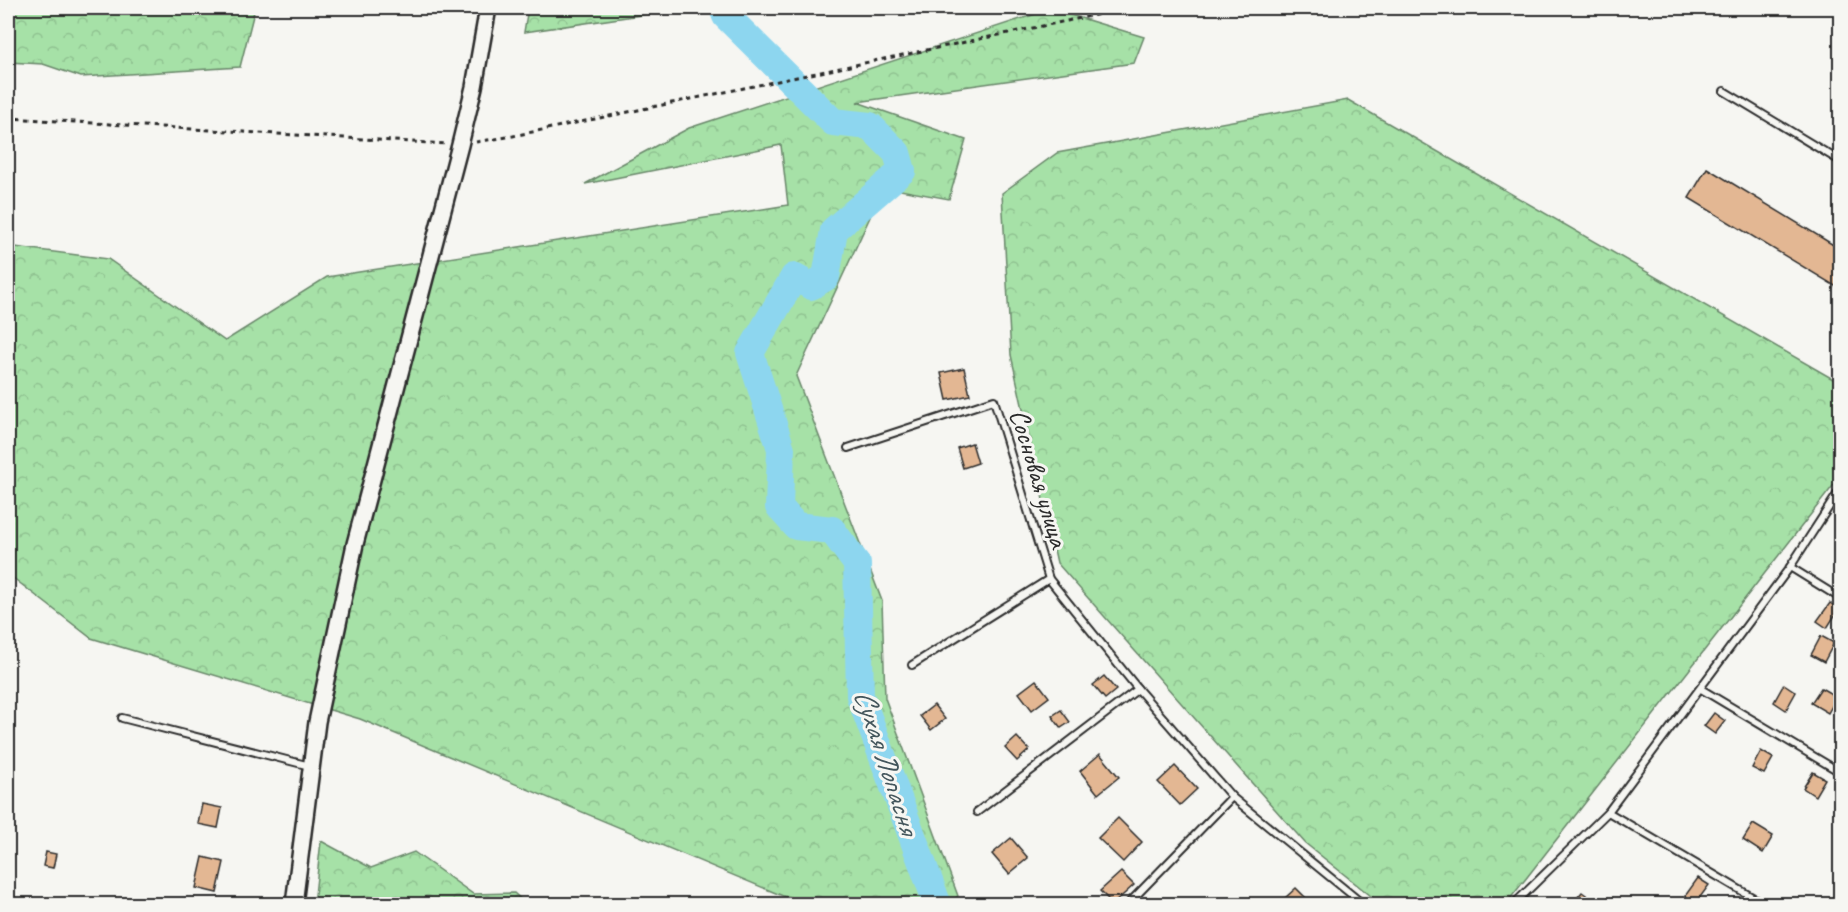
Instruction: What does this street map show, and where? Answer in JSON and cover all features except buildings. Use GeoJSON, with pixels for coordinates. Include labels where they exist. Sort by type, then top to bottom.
{"type":"FeatureCollection","features":[{"type":"Feature","properties":{"kind":"street"},"geometry":{"type":"LineString","coordinates":[[294,904],[317,722],[355,544],[460,144],[474,87],[488,8]]}},
{"type":"Feature","properties":{"kind":"lane"},"geometry":{"type":"LineString","coordinates":[[1724,91],[1840,161]]}},
{"type":"Feature","properties":{"kind":"lane","name":"Сосновая улица"},"geometry":{"type":"LineString","coordinates":[[848,448],[994,400],[1049,579],[1138,689],[1232,797],[1363,904]]}},
{"type":"Feature","properties":{"kind":"lane"},"geometry":{"type":"LineString","coordinates":[[1514,904],[1608,812],[1790,567],[1840,490]]}},
{"type":"Feature","properties":{"kind":"lane"},"geometry":{"type":"LineString","coordinates":[[1790,567],[1840,598]]}},
{"type":"Feature","properties":{"kind":"lane"},"geometry":{"type":"LineString","coordinates":[[912,665],[1049,579]]}},
{"type":"Feature","properties":{"kind":"lane"},"geometry":{"type":"LineString","coordinates":[[977,812],[1138,689]]}},
{"type":"Feature","properties":{"kind":"lane"},"geometry":{"type":"LineString","coordinates":[[1701,689],[1840,772]]}},
{"type":"Feature","properties":{"kind":"lane"},"geometry":{"type":"LineString","coordinates":[[122,718],[312,766]]}},
{"type":"Feature","properties":{"kind":"lane"},"geometry":{"type":"LineString","coordinates":[[1128,904],[1232,797]]}},
{"type":"Feature","properties":{"kind":"lane"},"geometry":{"type":"LineString","coordinates":[[1608,812],[1764,904]]}},
{"type":"Feature","properties":{"kind":"path"},"geometry":{"type":"LineString","coordinates":[[8,118],[460,144],[513,136],[1129,8]]}},
{"type":"Feature","properties":{"kind":"green space"},"geometry":{"type":"Polygon","coordinates":[[[8,8],[255,8],[240,67],[81,77],[43,64],[8,62],[8,8]]]}},
{"type":"Feature","properties":{"kind":"green space"},"geometry":{"type":"Polygon","coordinates":[[[528,8],[667,8],[654,13],[524,32],[528,8]]]}},
{"type":"Feature","properties":{"kind":"green space"},"geometry":{"type":"Polygon","coordinates":[[[1051,9],[1144,37],[1134,63],[857,102],[966,140],[949,199],[884,187],[796,376],[882,601],[885,698],[958,896],[949,904],[802,904],[360,719],[91,638],[8,574],[8,246],[108,259],[225,341],[327,277],[788,205],[781,145],[585,184],[689,128],[1051,9]]]}},
{"type":"Feature","properties":{"kind":"green space"},"geometry":{"type":"Polygon","coordinates":[[[1348,100],[1840,383],[1840,477],[1506,904],[1381,904],[1305,843],[1057,563],[1011,355],[1002,193],[1057,153],[1348,100]]]}},
{"type":"Feature","properties":{"kind":"green space"},"geometry":{"type":"Polygon","coordinates":[[[321,841],[371,868],[414,852],[473,894],[514,893],[526,904],[314,904],[321,841]]]}},
{"type":"Feature","properties":{"kind":"waterway","name":"Сухая Лопасня"},"geometry":{"type":"LineString","coordinates":[[723,8],[726,16],[833,122],[870,126],[897,153],[902,171],[834,230],[826,277],[811,286],[794,277],[750,353],[781,449],[779,507],[796,526],[832,530],[857,564],[860,696],[936,904]]}}]}
